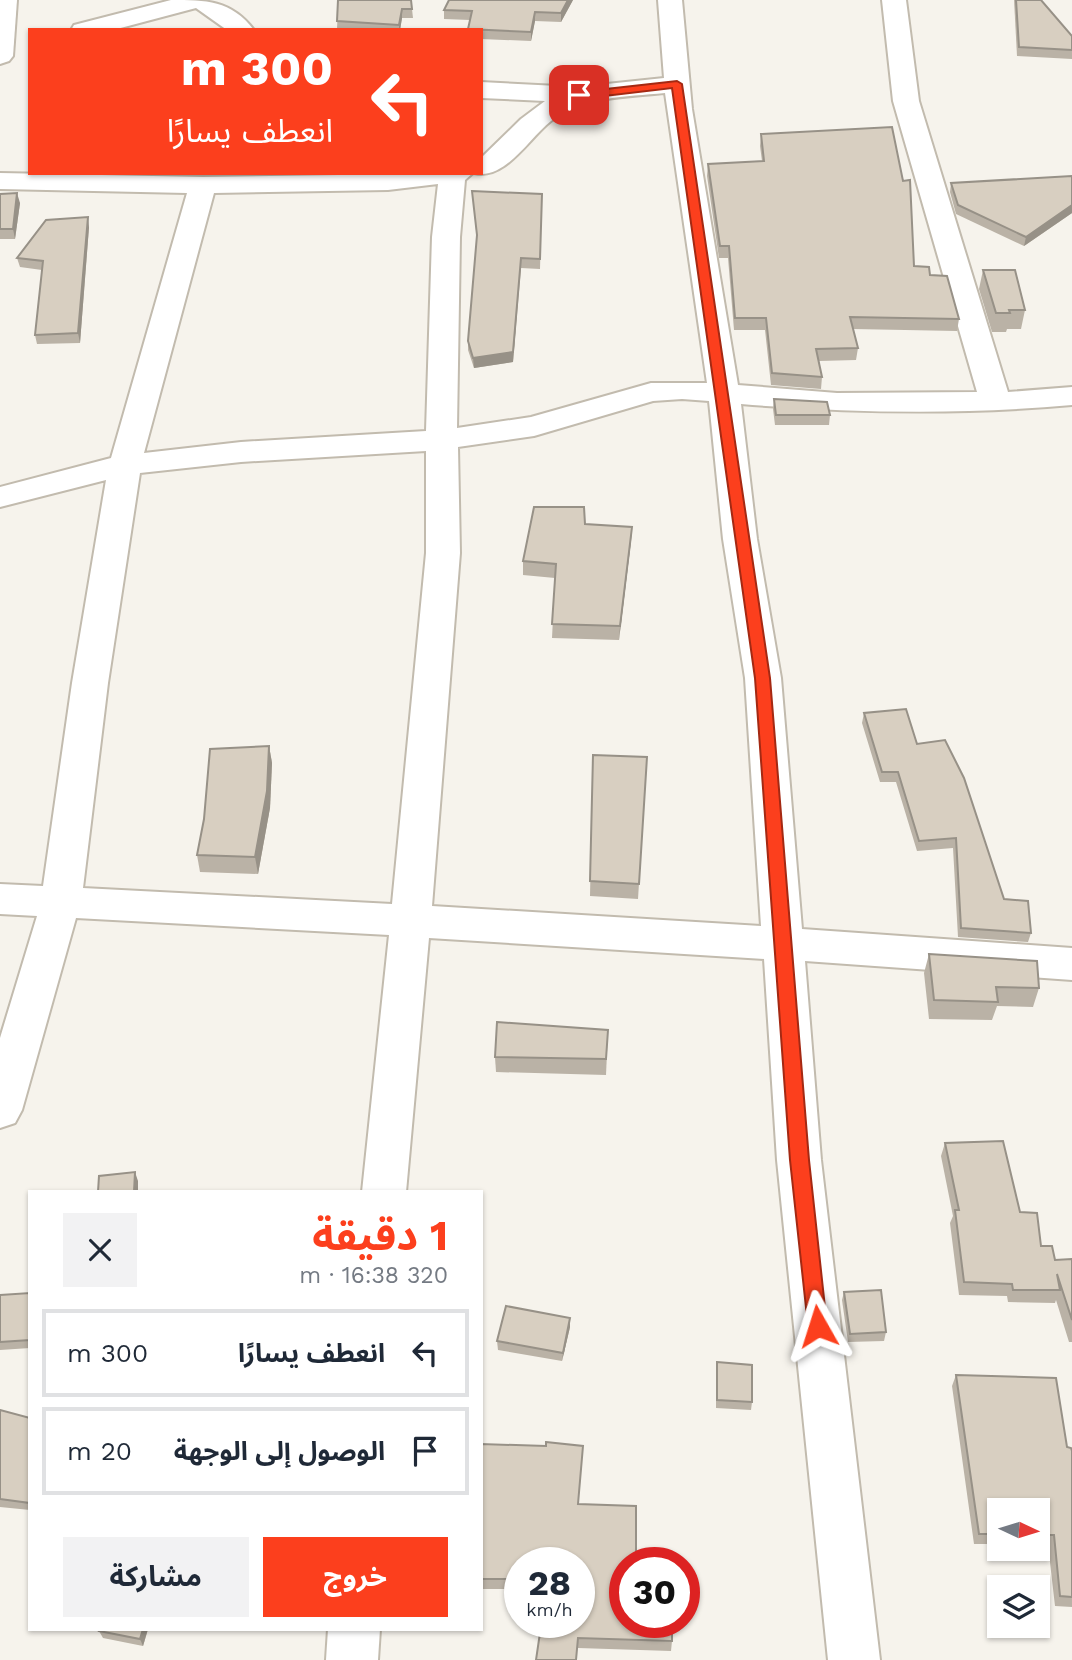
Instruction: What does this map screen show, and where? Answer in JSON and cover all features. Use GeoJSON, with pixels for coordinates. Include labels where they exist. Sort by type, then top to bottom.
{"type":"FeatureCollection","features":[{"type":"Feature","properties":{"kind":"street"},"geometry":{"type":"LineString","coordinates":[[5,0],[7,51]]}},
{"type":"Feature","properties":{"kind":"street"},"geometry":{"type":"LineString","coordinates":[[91,28],[199,0],[240,28]]}},
{"type":"Feature","properties":{"kind":"street"},"geometry":{"type":"LineString","coordinates":[[670,0],[677,84],[762,678],[799,1160],[854,1660]]}},
{"type":"Feature","properties":{"kind":"street"},"geometry":{"type":"LineString","coordinates":[[894,0],[906,101],[995,401]]}},
{"type":"Feature","properties":{"kind":"street"},"geometry":{"type":"LineString","coordinates":[[483,90],[579,95],[677,84]]}},
{"type":"Feature","properties":{"kind":"street"},"geometry":{"type":"LineString","coordinates":[[483,166],[490,164],[537,117],[556,103],[579,95]]}},
{"type":"Feature","properties":{"kind":"street"},"geometry":{"type":"LineString","coordinates":[[0,181],[203,185],[388,182],[442,175]]}},
{"type":"Feature","properties":{"kind":"street"},"geometry":{"type":"LineString","coordinates":[[384,1190],[427,754],[443,553],[445,250],[464,175]]}},
{"type":"Feature","properties":{"kind":"street"},"geometry":{"type":"LineString","coordinates":[[0,1110],[61,902],[90,683],[125,465],[203,185]]}},
{"type":"Feature","properties":{"kind":"street"},"geometry":{"type":"LineString","coordinates":[[0,497],[125,465],[241,452],[442,440],[534,426],[651,392],[682,390],[837,402],[995,401],[1072,396]]}},
{"type":"Feature","properties":{"kind":"street"},"geometry":{"type":"LineString","coordinates":[[0,900],[409,920],[1072,964]]}},
{"type":"Feature","properties":{"kind":"street"},"geometry":{"type":"LineString","coordinates":[[352,1660],[354,1631]]}},
{"type":"Feature","properties":{"kind":"building"},"geometry":{"type":"Polygon","coordinates":[[[338,0],[411,0],[412,9],[402,9],[399,25],[337,21],[338,0]]]}},
{"type":"Feature","properties":{"kind":"building"},"geometry":{"type":"Polygon","coordinates":[[[449,0],[568,0],[561,13],[535,12],[531,32],[468,28],[472,11],[444,10],[449,0]]]}},
{"type":"Feature","properties":{"kind":"building"},"geometry":{"type":"Polygon","coordinates":[[[1016,0],[1041,0],[1072,36],[1072,50],[1019,47],[1016,0]]]}},
{"type":"Feature","properties":{"kind":"building"},"geometry":{"type":"Polygon","coordinates":[[[892,127],[903,181],[910,180],[914,266],[929,267],[930,275],[947,276],[959,319],[850,317],[858,348],[816,349],[822,377],[772,373],[766,318],[735,318],[729,246],[720,246],[708,164],[764,161],[761,134],[892,127]]]}},
{"type":"Feature","properties":{"kind":"building"},"geometry":{"type":"Polygon","coordinates":[[[1072,176],[1072,205],[1026,237],[958,205],[951,183],[1072,176]]]}},
{"type":"Feature","properties":{"kind":"building"},"geometry":{"type":"Polygon","coordinates":[[[472,191],[542,194],[540,259],[521,258],[513,352],[473,358],[468,341],[477,235],[472,191]]]}},
{"type":"Feature","properties":{"kind":"building"},"geometry":{"type":"Polygon","coordinates":[[[17,193],[13,229],[0,229],[0,194],[17,193]]]}},
{"type":"Feature","properties":{"kind":"building"},"geometry":{"type":"Polygon","coordinates":[[[88,217],[78,333],[35,335],[43,261],[17,258],[46,220],[88,217]]]}},
{"type":"Feature","properties":{"kind":"building"},"geometry":{"type":"Polygon","coordinates":[[[983,270],[1015,270],[1025,310],[996,313],[983,270]]]}},
{"type":"Feature","properties":{"kind":"building"},"geometry":{"type":"Polygon","coordinates":[[[774,399],[827,402],[830,415],[776,415],[774,399]]]}},
{"type":"Feature","properties":{"kind":"building"},"geometry":{"type":"Polygon","coordinates":[[[534,507],[584,507],[585,524],[632,527],[620,626],[552,624],[556,564],[523,561],[534,507]]]}},
{"type":"Feature","properties":{"kind":"building"},"geometry":{"type":"Polygon","coordinates":[[[906,709],[917,744],[945,740],[964,778],[1004,899],[1028,901],[1031,933],[961,928],[956,838],[919,841],[898,772],[882,772],[864,713],[906,709]]]}},
{"type":"Feature","properties":{"kind":"building"},"geometry":{"type":"Polygon","coordinates":[[[269,746],[267,791],[255,857],[197,855],[204,819],[210,749],[269,746]]]}},
{"type":"Feature","properties":{"kind":"building"},"geometry":{"type":"Polygon","coordinates":[[[593,755],[647,757],[639,884],[590,881],[593,755]]]}},
{"type":"Feature","properties":{"kind":"building"},"geometry":{"type":"Polygon","coordinates":[[[929,954],[1037,961],[1039,988],[996,987],[998,1002],[934,1000],[929,954]]]}},
{"type":"Feature","properties":{"kind":"building"},"geometry":{"type":"Polygon","coordinates":[[[497,1022],[608,1030],[606,1059],[495,1057],[497,1022]]]}},
{"type":"Feature","properties":{"kind":"building"},"geometry":{"type":"Polygon","coordinates":[[[1003,1141],[1020,1212],[1037,1213],[1041,1246],[1052,1246],[1055,1260],[1072,1259],[1072,1320],[1057,1274],[1060,1290],[1013,1290],[1012,1284],[964,1282],[955,1210],[959,1210],[945,1143],[1003,1141]]]}},
{"type":"Feature","properties":{"kind":"building"},"geometry":{"type":"Polygon","coordinates":[[[135,1172],[134,1190],[98,1190],[99,1176],[135,1172]]]}},
{"type":"Feature","properties":{"kind":"building"},"geometry":{"type":"Polygon","coordinates":[[[881,1290],[886,1332],[850,1334],[844,1292],[881,1290]]]}},
{"type":"Feature","properties":{"kind":"building"},"geometry":{"type":"Polygon","coordinates":[[[28,1293],[28,1340],[0,1342],[0,1295],[28,1293]]]}},
{"type":"Feature","properties":{"kind":"building"},"geometry":{"type":"Polygon","coordinates":[[[506,1306],[570,1318],[563,1353],[497,1341],[506,1306]]]}},
{"type":"Feature","properties":{"kind":"building"},"geometry":{"type":"Polygon","coordinates":[[[717,1362],[752,1365],[752,1402],[717,1400],[717,1362]]]}},
{"type":"Feature","properties":{"kind":"building"},"geometry":{"type":"Polygon","coordinates":[[[956,1375],[1056,1378],[1067,1447],[1072,1451],[1072,1597],[1060,1596],[1054,1535],[1050,1535],[1050,1498],[987,1498],[987,1534],[979,1534],[956,1375]]]}},
{"type":"Feature","properties":{"kind":"building"},"geometry":{"type":"Polygon","coordinates":[[[0,1410],[28,1417],[28,1503],[0,1499],[0,1410]]]}},
{"type":"Feature","properties":{"kind":"building"},"geometry":{"type":"Polygon","coordinates":[[[546,1442],[583,1446],[578,1504],[636,1506],[636,1547],[609,1547],[609,1638],[672,1638],[672,1641],[578,1638],[595,1638],[595,1547],[504,1547],[504,1579],[483,1579],[483,1444],[546,1446],[546,1442]]]}},
{"type":"Feature","properties":{"kind":"building"},"geometry":{"type":"Polygon","coordinates":[[[99,1631],[142,1631],[140,1639],[99,1631]]]}},
{"type":"Feature","properties":{"kind":"building"},"geometry":{"type":"Polygon","coordinates":[[[539,1638],[578,1638],[576,1660],[536,1660],[539,1638]]]}},
{"type":"Feature","properties":{"kind":"route"},"geometry":{"type":"LineString","coordinates":[[579,95],[677,84],[678,109],[723,395],[740,539],[762,678],[799,1160],[818,1326]]}}]}
